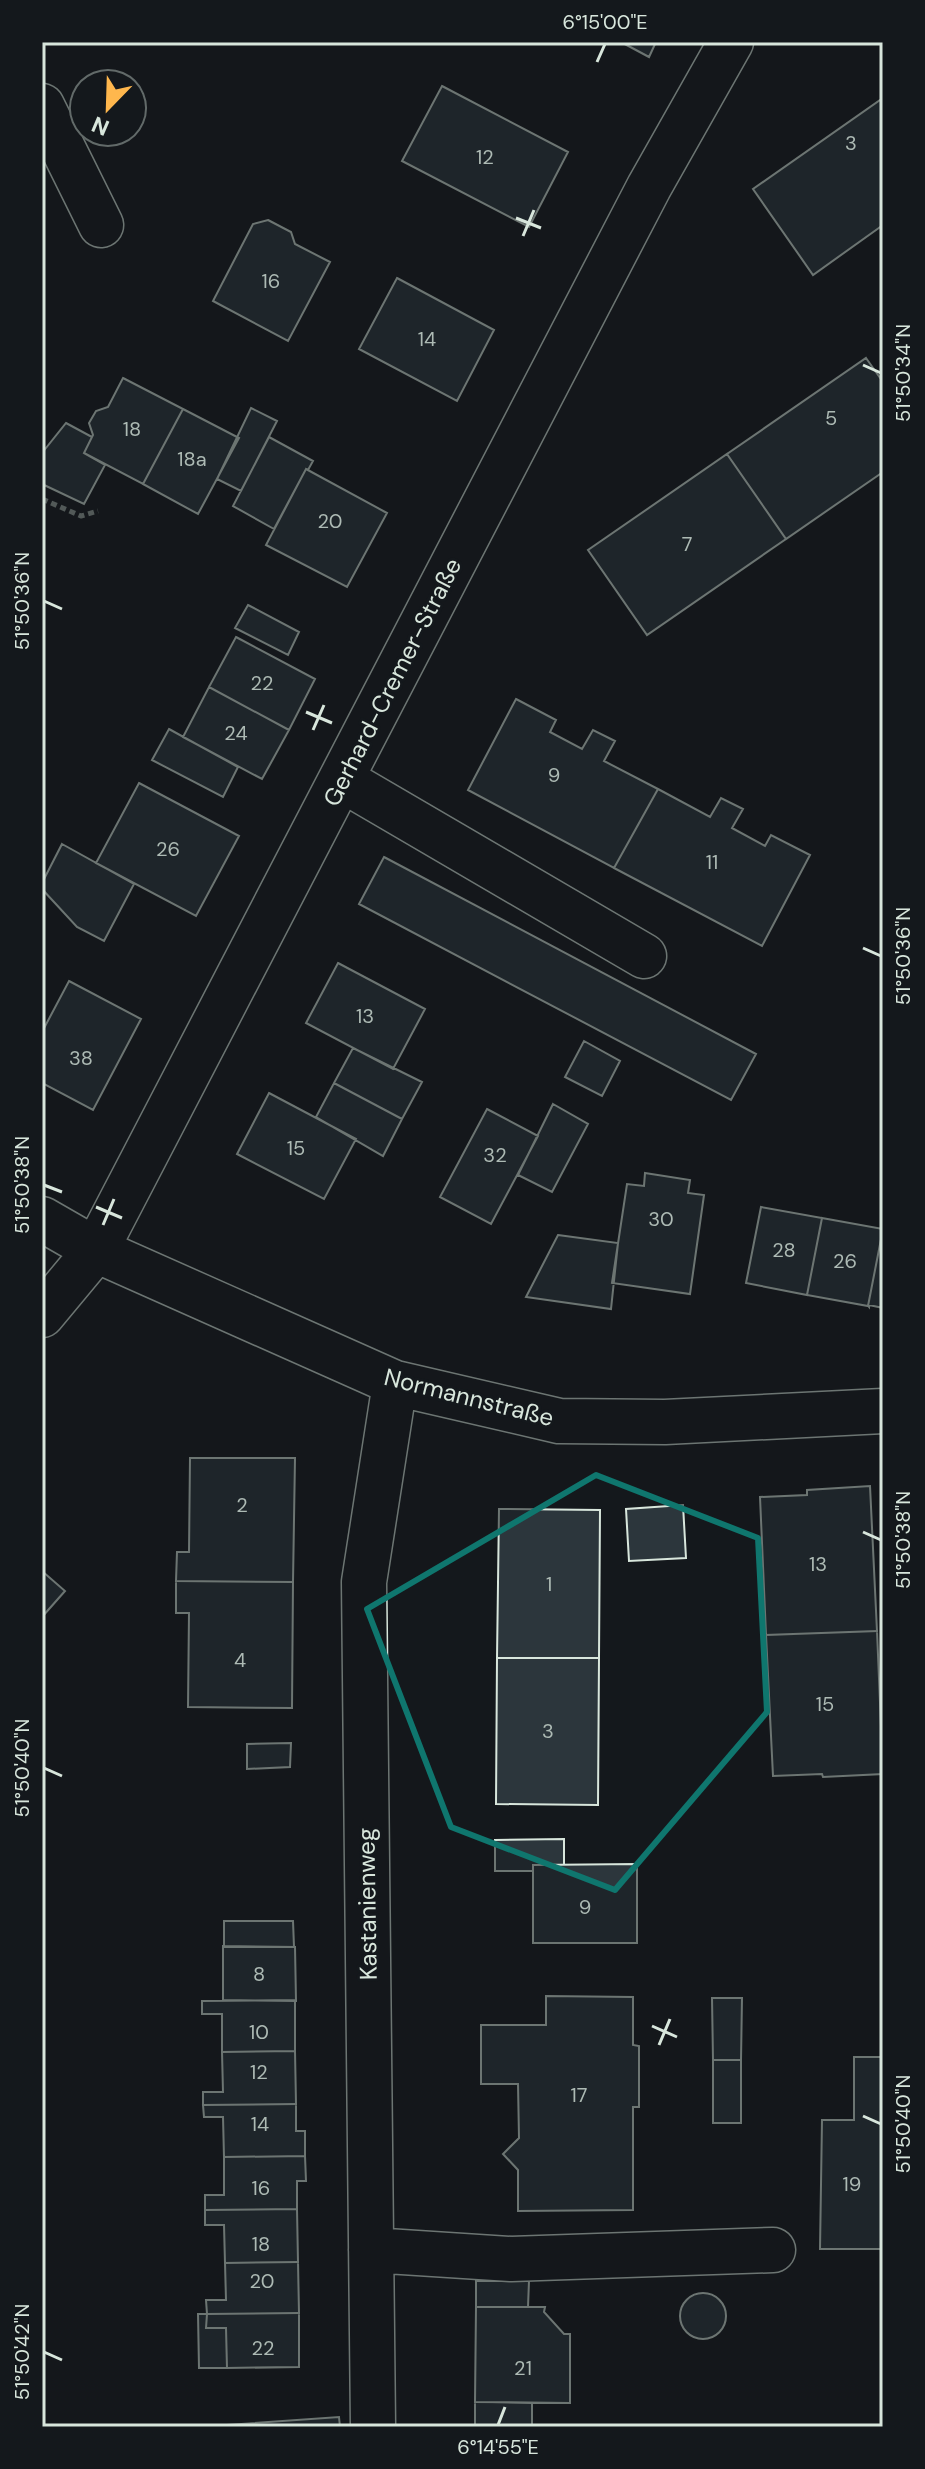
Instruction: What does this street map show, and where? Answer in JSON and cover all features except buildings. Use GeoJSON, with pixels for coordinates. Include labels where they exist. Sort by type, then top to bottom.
{"type":"FeatureCollection","features":[{"type":"Feature","properties":{"kind":"street","name":"Gerhard-Cremer-Straße"},"geometry":{"type":"LineString","coordinates":[[42,1315],[96,1250],[649,187],[731,42]]}},
{"type":"Feature","properties":{"kind":"street"},"geometry":{"type":"LineString","coordinates":[[42,106],[101,225]]}},
{"type":"Feature","properties":{"kind":"street"},"geometry":{"type":"LineString","coordinates":[[341,779],[644,956]]}},
{"type":"Feature","properties":{"kind":"street","name":"Normannstraße"},"geometry":{"type":"LineString","coordinates":[[42,1219],[96,1250],[395,1383],[559,1421],[665,1422],[883,1411]]}},
{"type":"Feature","properties":{"kind":"street","name":"Kastanienweg"},"geometry":{"type":"LineString","coordinates":[[373,2427],[364,1582],[395,1383]]}},
{"type":"Feature","properties":{"kind":"street"},"geometry":{"type":"LineString","coordinates":[[371,2250],[511,2259],[773,2250]]}},
{"type":"Feature","properties":{"kind":"path"},"geometry":{"type":"LineString","coordinates":[[42,499],[81,516],[98,511]]}},
{"type":"Feature","properties":{"kind":"highlighted area"},"geometry":{"type":"Polygon","coordinates":[[[596,1475],[758,1538],[767,1712],[615,1890],[451,1827],[367,1609],[596,1475]]]}}]}
